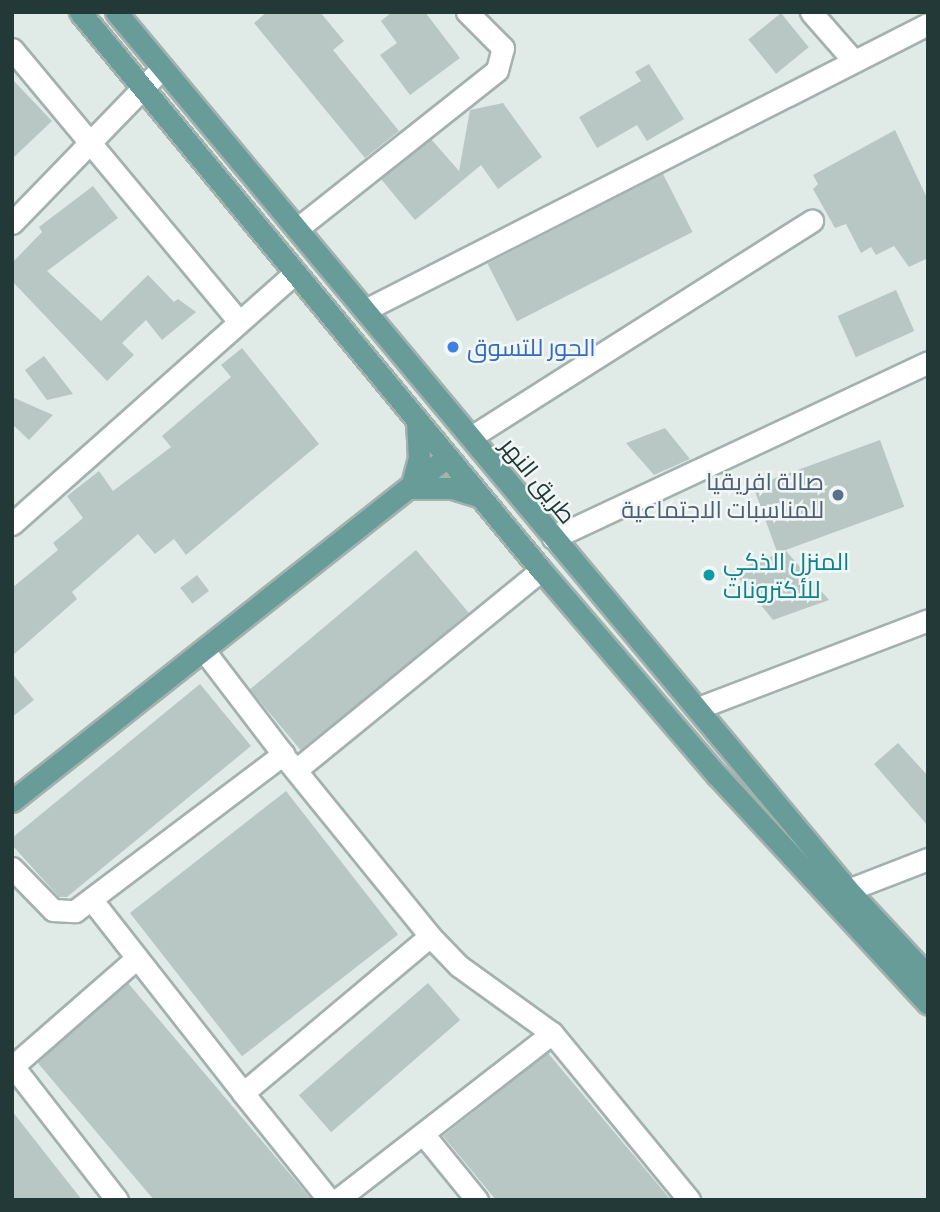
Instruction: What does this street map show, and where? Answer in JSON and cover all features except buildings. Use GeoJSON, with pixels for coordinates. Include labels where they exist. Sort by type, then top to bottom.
{"type":"FeatureCollection","features":[{"type":"Feature","properties":{"kind":"main road","name":"طريق النهر"},"geometry":{"type":"LineString","coordinates":[[80,12],[541,570],[844,899],[928,976]]}},
{"type":"Feature","properties":{"kind":"main road","name":"طريق النهر"},"geometry":{"type":"LineString","coordinates":[[116,12],[553,538],[698,708],[844,899]]}},
{"type":"Feature","properties":{"kind":"main road"},"geometry":{"type":"LineString","coordinates":[[411,488],[419,458],[416,419]]}},
{"type":"Feature","properties":{"kind":"main road"},"geometry":{"type":"LineString","coordinates":[[12,801],[205,652],[447,457]]}},
{"type":"Feature","properties":{"kind":"main road"},"geometry":{"type":"LineString","coordinates":[[411,488],[452,488],[479,496]]}},
{"type":"Feature","properties":{"kind":"main road"},"geometry":{"type":"LineString","coordinates":[[844,899],[928,1004]]}},
{"type":"Feature","properties":{"kind":"street"},"geometry":{"type":"LineString","coordinates":[[298,228],[497,70],[503,48],[467,12]]}},
{"type":"Feature","properties":{"kind":"street"},"geometry":{"type":"LineString","coordinates":[[811,12],[853,60]]}},
{"type":"Feature","properties":{"kind":"street"},"geometry":{"type":"LineString","coordinates":[[365,310],[928,24]]}},
{"type":"Feature","properties":{"kind":"street"},"geometry":{"type":"LineString","coordinates":[[12,49],[88,144],[238,320]]}},
{"type":"Feature","properties":{"kind":"street"},"geometry":{"type":"LineString","coordinates":[[12,223],[162,68]]}},
{"type":"Feature","properties":{"kind":"street"},"geometry":{"type":"LineString","coordinates":[[471,437],[812,221]]}},
{"type":"Feature","properties":{"kind":"street"},"geometry":{"type":"LineString","coordinates":[[12,524],[238,320],[295,273]]}},
{"type":"Feature","properties":{"kind":"street"},"geometry":{"type":"LineString","coordinates":[[553,538],[928,362]]}},
{"type":"Feature","properties":{"kind":"street"},"geometry":{"type":"LineString","coordinates":[[12,868],[53,909],[75,911],[290,762],[541,570]]}},
{"type":"Feature","properties":{"kind":"street"},"geometry":{"type":"LineString","coordinates":[[698,708],[928,620]]}},
{"type":"Feature","properties":{"kind":"street"},"geometry":{"type":"LineString","coordinates":[[205,652],[430,936],[459,965],[552,1033],[689,1200]]}},
{"type":"Feature","properties":{"kind":"street"},"geometry":{"type":"LineString","coordinates":[[844,899],[928,859]]}},
{"type":"Feature","properties":{"kind":"street"},"geometry":{"type":"LineString","coordinates":[[91,899],[329,1200]]}},
{"type":"Feature","properties":{"kind":"street"},"geometry":{"type":"LineString","coordinates":[[243,1093],[430,936]]}},
{"type":"Feature","properties":{"kind":"street"},"geometry":{"type":"LineString","coordinates":[[113,1198],[13,1066],[136,958]]}},
{"type":"Feature","properties":{"kind":"street"},"geometry":{"type":"LineString","coordinates":[[337,1200],[552,1033]]}},
{"type":"Feature","properties":{"kind":"street"},"geometry":{"type":"LineString","coordinates":[[424,1135],[477,1200]]}},
{"type":"Feature","properties":{"kind":"place","name":"الحور للتسوق"},"geometry":{"type":"Point","coordinates":[453,347]}},
{"type":"Feature","properties":{"kind":"place","name":"صالة افريقيا للمناسبات الاجتماعية"},"geometry":{"type":"Point","coordinates":[838,495]}},
{"type":"Feature","properties":{"kind":"place","name":"المنزل الذكي للأكترونات"},"geometry":{"type":"Point","coordinates":[709,575]}}]}
